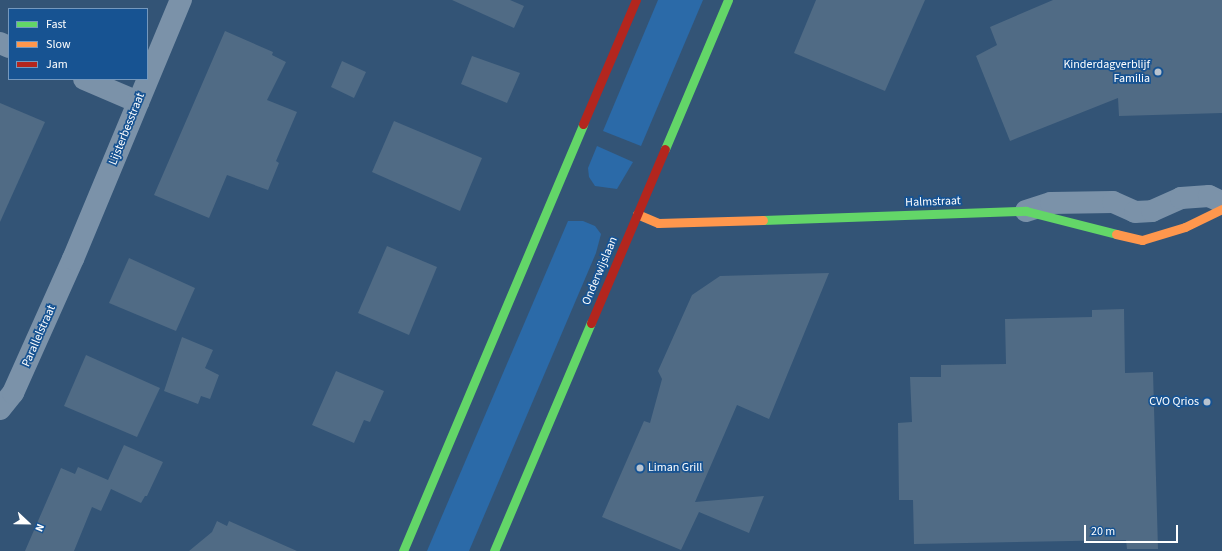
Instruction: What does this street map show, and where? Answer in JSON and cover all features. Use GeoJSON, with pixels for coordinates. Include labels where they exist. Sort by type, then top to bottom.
{"type":"FeatureCollection","features":[{"type":"Feature","properties":{"kind":"main road"},"geometry":{"type":"LineString","coordinates":[[403,551],[636,0]]}},
{"type":"Feature","properties":{"kind":"main road","name":"Onderwijslaan"},"geometry":{"type":"LineString","coordinates":[[494,551],[728,0]]}},
{"type":"Feature","properties":{"kind":"main road","name":"Halmstraat"},"geometry":{"type":"LineString","coordinates":[[637,214],[658,223],[1026,211],[1142,240],[1185,227],[1222,210]]}},
{"type":"Feature","properties":{"kind":"street","name":"Lijsterbesstraat"},"geometry":{"type":"LineString","coordinates":[[148,78],[181,0]]}},
{"type":"Feature","properties":{"kind":"street"},"geometry":{"type":"LineString","coordinates":[[86,80],[138,102]]}},
{"type":"Feature","properties":{"kind":"street","name":"Lijsterbesstraat"},"geometry":{"type":"LineString","coordinates":[[73,259],[147,80]]}},
{"type":"Feature","properties":{"kind":"street"},"geometry":{"type":"LineString","coordinates":[[1026,211],[1051,203],[1113,202],[1135,212],[1152,211],[1181,198],[1209,196],[1222,202]]}},
{"type":"Feature","properties":{"kind":"street","name":"Parallelstraat"},"geometry":{"type":"LineString","coordinates":[[0,409],[13,393],[73,259]]}},
{"type":"Feature","properties":{"kind":"shaded area"},"geometry":{"type":"Polygon","coordinates":[[[658,0],[703,0],[641,146],[603,131],[658,0]]]}},
{"type":"Feature","properties":{"kind":"shaded area"},"geometry":{"type":"Polygon","coordinates":[[[597,146],[633,162],[617,189],[595,186],[589,177],[588,168],[597,146]]]}},
{"type":"Feature","properties":{"kind":"shaded area"},"geometry":{"type":"Polygon","coordinates":[[[568,221],[583,221],[595,226],[601,234],[596,253],[469,551],[427,551],[568,221]]]}},
{"type":"Feature","properties":{"kind":"building"},"geometry":{"type":"Polygon","coordinates":[[[452,0],[510,0],[524,6],[514,28],[452,0]]]}},
{"type":"Feature","properties":{"kind":"building"},"geometry":{"type":"Polygon","coordinates":[[[816,0],[925,0],[885,91],[794,53],[816,0]]]}},
{"type":"Feature","properties":{"kind":"building","name":"Kinderdagverblijf Familia"},"geometry":{"type":"Polygon","coordinates":[[[1053,0],[1222,0],[1222,113],[1119,116],[1118,98],[1010,141],[976,56],[997,45],[990,27],[1053,0]]]}},
{"type":"Feature","properties":{"kind":"building"},"geometry":{"type":"Polygon","coordinates":[[[225,31],[273,52],[272,55],[286,62],[267,100],[297,112],[276,161],[279,163],[268,190],[227,175],[209,218],[154,195],[225,31]]]}},
{"type":"Feature","properties":{"kind":"building"},"geometry":{"type":"Polygon","coordinates":[[[472,56],[520,73],[507,103],[461,84],[472,56]]]}},
{"type":"Feature","properties":{"kind":"building"},"geometry":{"type":"Polygon","coordinates":[[[342,61],[366,72],[354,98],[331,87],[342,61]]]}},
{"type":"Feature","properties":{"kind":"building"},"geometry":{"type":"Polygon","coordinates":[[[0,103],[45,122],[0,222],[0,103]]]}},
{"type":"Feature","properties":{"kind":"building"},"geometry":{"type":"Polygon","coordinates":[[[394,121],[482,158],[460,211],[372,172],[394,121]]]}},
{"type":"Feature","properties":{"kind":"building"},"geometry":{"type":"Polygon","coordinates":[[[387,246],[437,267],[409,335],[358,313],[387,246]]]}},
{"type":"Feature","properties":{"kind":"building"},"geometry":{"type":"Polygon","coordinates":[[[129,258],[195,288],[176,331],[109,303],[129,258]]]}},
{"type":"Feature","properties":{"kind":"building"},"geometry":{"type":"Polygon","coordinates":[[[829,273],[769,419],[737,405],[695,502],[764,496],[749,533],[699,512],[681,550],[602,517],[644,421],[650,423],[662,379],[658,371],[692,295],[720,276],[829,273]]]}},
{"type":"Feature","properties":{"kind":"building"},"geometry":{"type":"Polygon","coordinates":[[[1124,309],[1125,373],[1153,372],[1158,549],[1127,549],[1126,540],[914,544],[913,500],[899,500],[898,423],[912,422],[910,377],[941,377],[941,365],[1006,364],[1005,319],[1092,317],[1092,310],[1124,309]]]}},
{"type":"Feature","properties":{"kind":"building"},"geometry":{"type":"Polygon","coordinates":[[[182,337],[213,350],[205,368],[219,375],[210,399],[201,396],[198,404],[164,391],[182,337]]]}},
{"type":"Feature","properties":{"kind":"building"},"geometry":{"type":"Polygon","coordinates":[[[86,355],[160,388],[137,437],[64,406],[86,355]]]}},
{"type":"Feature","properties":{"kind":"building"},"geometry":{"type":"Polygon","coordinates":[[[336,371],[384,391],[370,422],[364,420],[354,443],[312,425],[336,371]]]}},
{"type":"Feature","properties":{"kind":"building"},"geometry":{"type":"Polygon","coordinates":[[[124,445],[163,462],[147,496],[145,496],[141,503],[111,489],[101,511],[92,507],[74,551],[25,551],[61,468],[75,474],[78,467],[108,480],[124,445]]]}},
{"type":"Feature","properties":{"kind":"building"},"geometry":{"type":"Polygon","coordinates":[[[217,521],[227,526],[229,521],[297,551],[189,551],[212,532],[217,521]]]}},
{"type":"Feature","properties":{"kind":"traffic: fast"},"geometry":{"type":"LineString","coordinates":[[665,149],[728,0]]}},
{"type":"Feature","properties":{"kind":"traffic: fast"},"geometry":{"type":"LineString","coordinates":[[403,551],[583,124]]}},
{"type":"Feature","properties":{"kind":"traffic: fast"},"geometry":{"type":"LineString","coordinates":[[763,220],[1026,211],[1116,234]]}},
{"type":"Feature","properties":{"kind":"traffic: fast"},"geometry":{"type":"LineString","coordinates":[[494,551],[591,323]]}},
{"type":"Feature","properties":{"kind":"traffic: slow"},"geometry":{"type":"LineString","coordinates":[[1116,234],[1142,240],[1185,227],[1222,209]]}},
{"type":"Feature","properties":{"kind":"traffic: slow"},"geometry":{"type":"LineString","coordinates":[[637,214],[658,223],[763,220]]}},
{"type":"Feature","properties":{"kind":"traffic: jam"},"geometry":{"type":"LineString","coordinates":[[583,124],[636,0]]}},
{"type":"Feature","properties":{"kind":"traffic: jam"},"geometry":{"type":"LineString","coordinates":[[591,323],[665,149]]}},
{"type":"Feature","properties":{"kind":"place","name":"Kinderdagverblijf Familia"},"geometry":{"type":"Point","coordinates":[1158,72]}},
{"type":"Feature","properties":{"kind":"place","name":"CVO Qrios"},"geometry":{"type":"Point","coordinates":[1207,402]}},
{"type":"Feature","properties":{"kind":"place","name":"Liman Grill"},"geometry":{"type":"Point","coordinates":[640,468]}}]}
